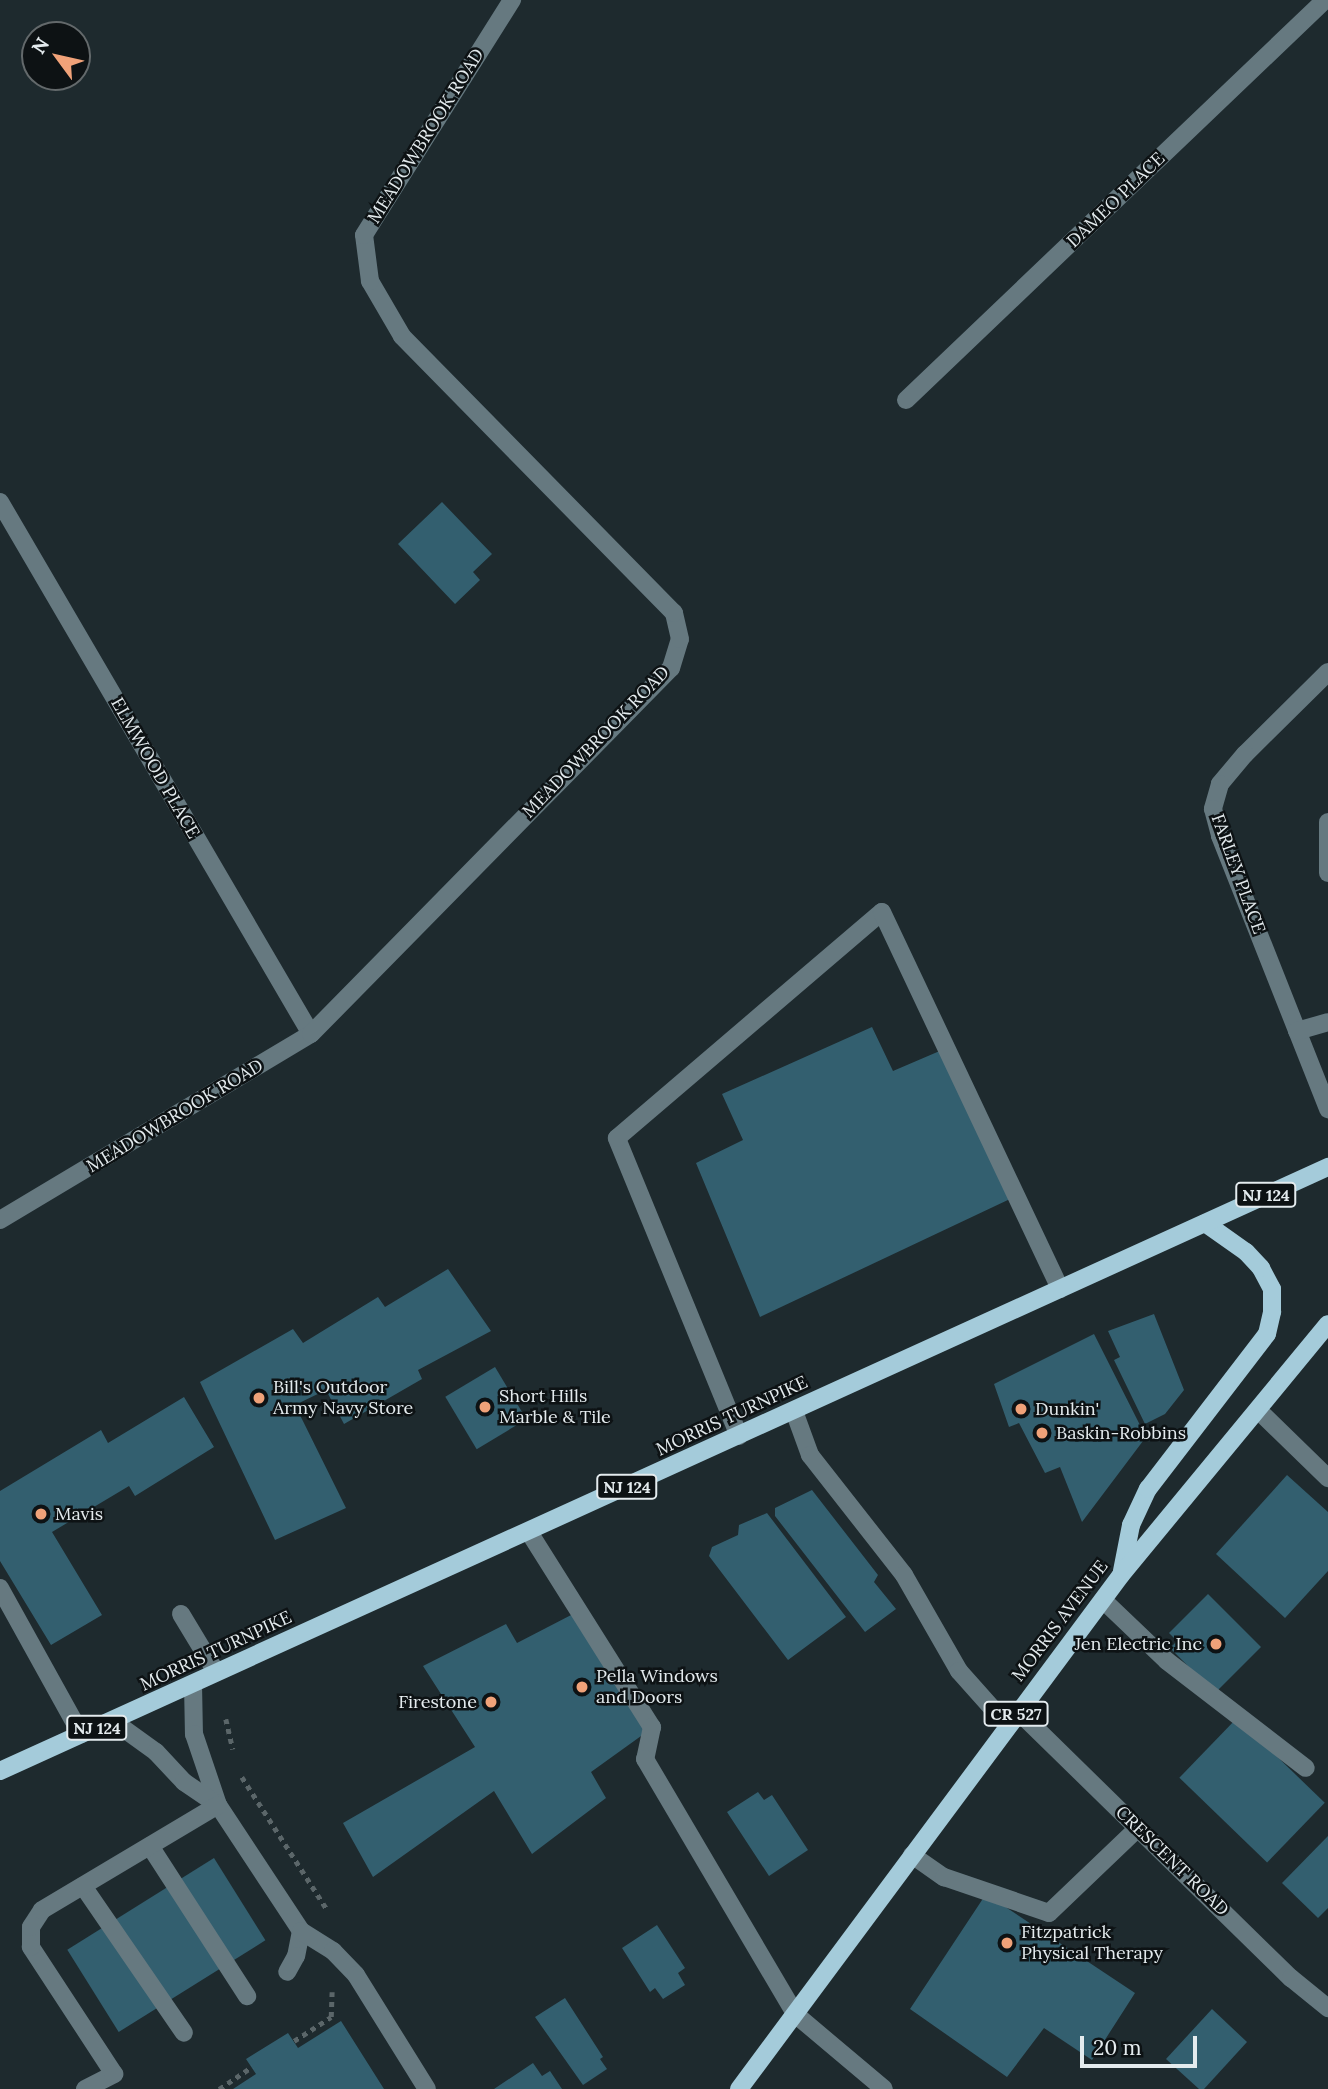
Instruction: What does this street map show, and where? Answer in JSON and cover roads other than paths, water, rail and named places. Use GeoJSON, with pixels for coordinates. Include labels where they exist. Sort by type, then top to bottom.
{"type":"FeatureCollection","features":[{"type":"Feature","properties":{"kind":"main road","name":"MORRIS TURNPIKE"},"geometry":{"type":"LineString","coordinates":[[0,1771],[1328,1167]]}},
{"type":"Feature","properties":{"kind":"main road"},"geometry":{"type":"LineString","coordinates":[[1121,1575],[1131,1525],[1148,1489],[1267,1334],[1272,1312],[1272,1289],[1261,1268],[1246,1252],[1205,1223]]}},
{"type":"Feature","properties":{"kind":"main road","name":"MORRIS AVENUE"},"geometry":{"type":"LineString","coordinates":[[739,2089],[1121,1575],[1328,1324]]}},
{"type":"Feature","properties":{"kind":"street","name":"MEADOWBROOK ROAD"},"geometry":{"type":"LineString","coordinates":[[0,1220],[311,1034],[671,668],[680,639],[674,613],[402,336],[370,281],[364,235],[512,0]]}},
{"type":"Feature","properties":{"kind":"street","name":"DAMEO PLACE"},"geometry":{"type":"LineString","coordinates":[[906,400],[1325,0]]}},
{"type":"Feature","properties":{"kind":"street","name":"ELMWOOD PLACE"},"geometry":{"type":"LineString","coordinates":[[0,502],[311,1034]]}},
{"type":"Feature","properties":{"kind":"street","name":"FARLEY PLACE"},"geometry":{"type":"LineString","coordinates":[[1328,672],[1245,754],[1220,784],[1213,809],[1220,836],[1328,1109]]}},
{"type":"Feature","properties":{"kind":"street"},"geometry":{"type":"LineString","coordinates":[[1327,822],[1328,873]]}},
{"type":"Feature","properties":{"kind":"street"},"geometry":{"type":"LineString","coordinates":[[739,1436],[617,1138],[882,912],[1060,1289]]}},
{"type":"Feature","properties":{"kind":"street"},"geometry":{"type":"LineString","coordinates":[[1297,1031],[1328,1022]]}},
{"type":"Feature","properties":{"kind":"street"},"geometry":{"type":"LineString","coordinates":[[1258,1410],[1328,1478]]}},
{"type":"Feature","properties":{"kind":"street","name":"CRESCENT ROAD"},"geometry":{"type":"LineString","coordinates":[[794,1411],[810,1455],[904,1574],[959,1671],[1138,1828],[1291,1978],[1328,2008]]}},
{"type":"Feature","properties":{"kind":"street"},"geometry":{"type":"LineString","coordinates":[[529,1532],[652,1727],[645,1759],[795,2014],[884,2089]]}},
{"type":"Feature","properties":{"kind":"street"},"geometry":{"type":"LineString","coordinates":[[0,1588],[81,1734]]}},
{"type":"Feature","properties":{"kind":"street"},"geometry":{"type":"LineString","coordinates":[[1103,1600],[1167,1661],[1306,1768]]}},
{"type":"Feature","properties":{"kind":"street"},"geometry":{"type":"LineString","coordinates":[[181,1614],[216,1672]]}},
{"type":"Feature","properties":{"kind":"street"},"geometry":{"type":"LineString","coordinates":[[193,1684],[194,1734],[218,1805],[300,1931],[333,1951],[356,1975],[427,2089]]}},
{"type":"Feature","properties":{"kind":"street"},"geometry":{"type":"LineString","coordinates":[[113,1721],[156,1752],[184,1782],[218,1805]]}},
{"type":"Feature","properties":{"kind":"street"},"geometry":{"type":"LineString","coordinates":[[85,2089],[114,2074],[31,1947],[31,1927],[42,1910],[218,1805]]}},
{"type":"Feature","properties":{"kind":"street"},"geometry":{"type":"LineString","coordinates":[[912,1855],[944,1877],[1049,1913],[1138,1828]]}},
{"type":"Feature","properties":{"kind":"street"},"geometry":{"type":"LineString","coordinates":[[149,1846],[247,1996]]}},
{"type":"Feature","properties":{"kind":"street"},"geometry":{"type":"LineString","coordinates":[[83,1885],[184,2033]]}},
{"type":"Feature","properties":{"kind":"street"},"geometry":{"type":"LineString","coordinates":[[287,1972],[296,1956],[300,1931]]}},
{"type":"Feature","properties":{"kind":"place","name":"Bill's Outdoor Army Navy Store"},"geometry":{"type":"Point","coordinates":[259,1398]}},
{"type":"Feature","properties":{"kind":"place","name":"Short Hills Marble & Tile"},"geometry":{"type":"Point","coordinates":[485,1407]}},
{"type":"Feature","properties":{"kind":"place","name":"Dunkin'"},"geometry":{"type":"Point","coordinates":[1021,1409]}},
{"type":"Feature","properties":{"kind":"place","name":"Baskin-Robbins"},"geometry":{"type":"Point","coordinates":[1042,1433]}},
{"type":"Feature","properties":{"kind":"place","name":"Mavis"},"geometry":{"type":"Point","coordinates":[41,1514]}},
{"type":"Feature","properties":{"kind":"place","name":"Jen Electric Inc"},"geometry":{"type":"Point","coordinates":[1216,1644]}},
{"type":"Feature","properties":{"kind":"place","name":"Pella Windows and Doors"},"geometry":{"type":"Point","coordinates":[582,1687]}},
{"type":"Feature","properties":{"kind":"place","name":"Firestone"},"geometry":{"type":"Point","coordinates":[491,1702]}},
{"type":"Feature","properties":{"kind":"place","name":"Fitzpatrick Physical Therapy"},"geometry":{"type":"Point","coordinates":[1007,1943]}}]}
